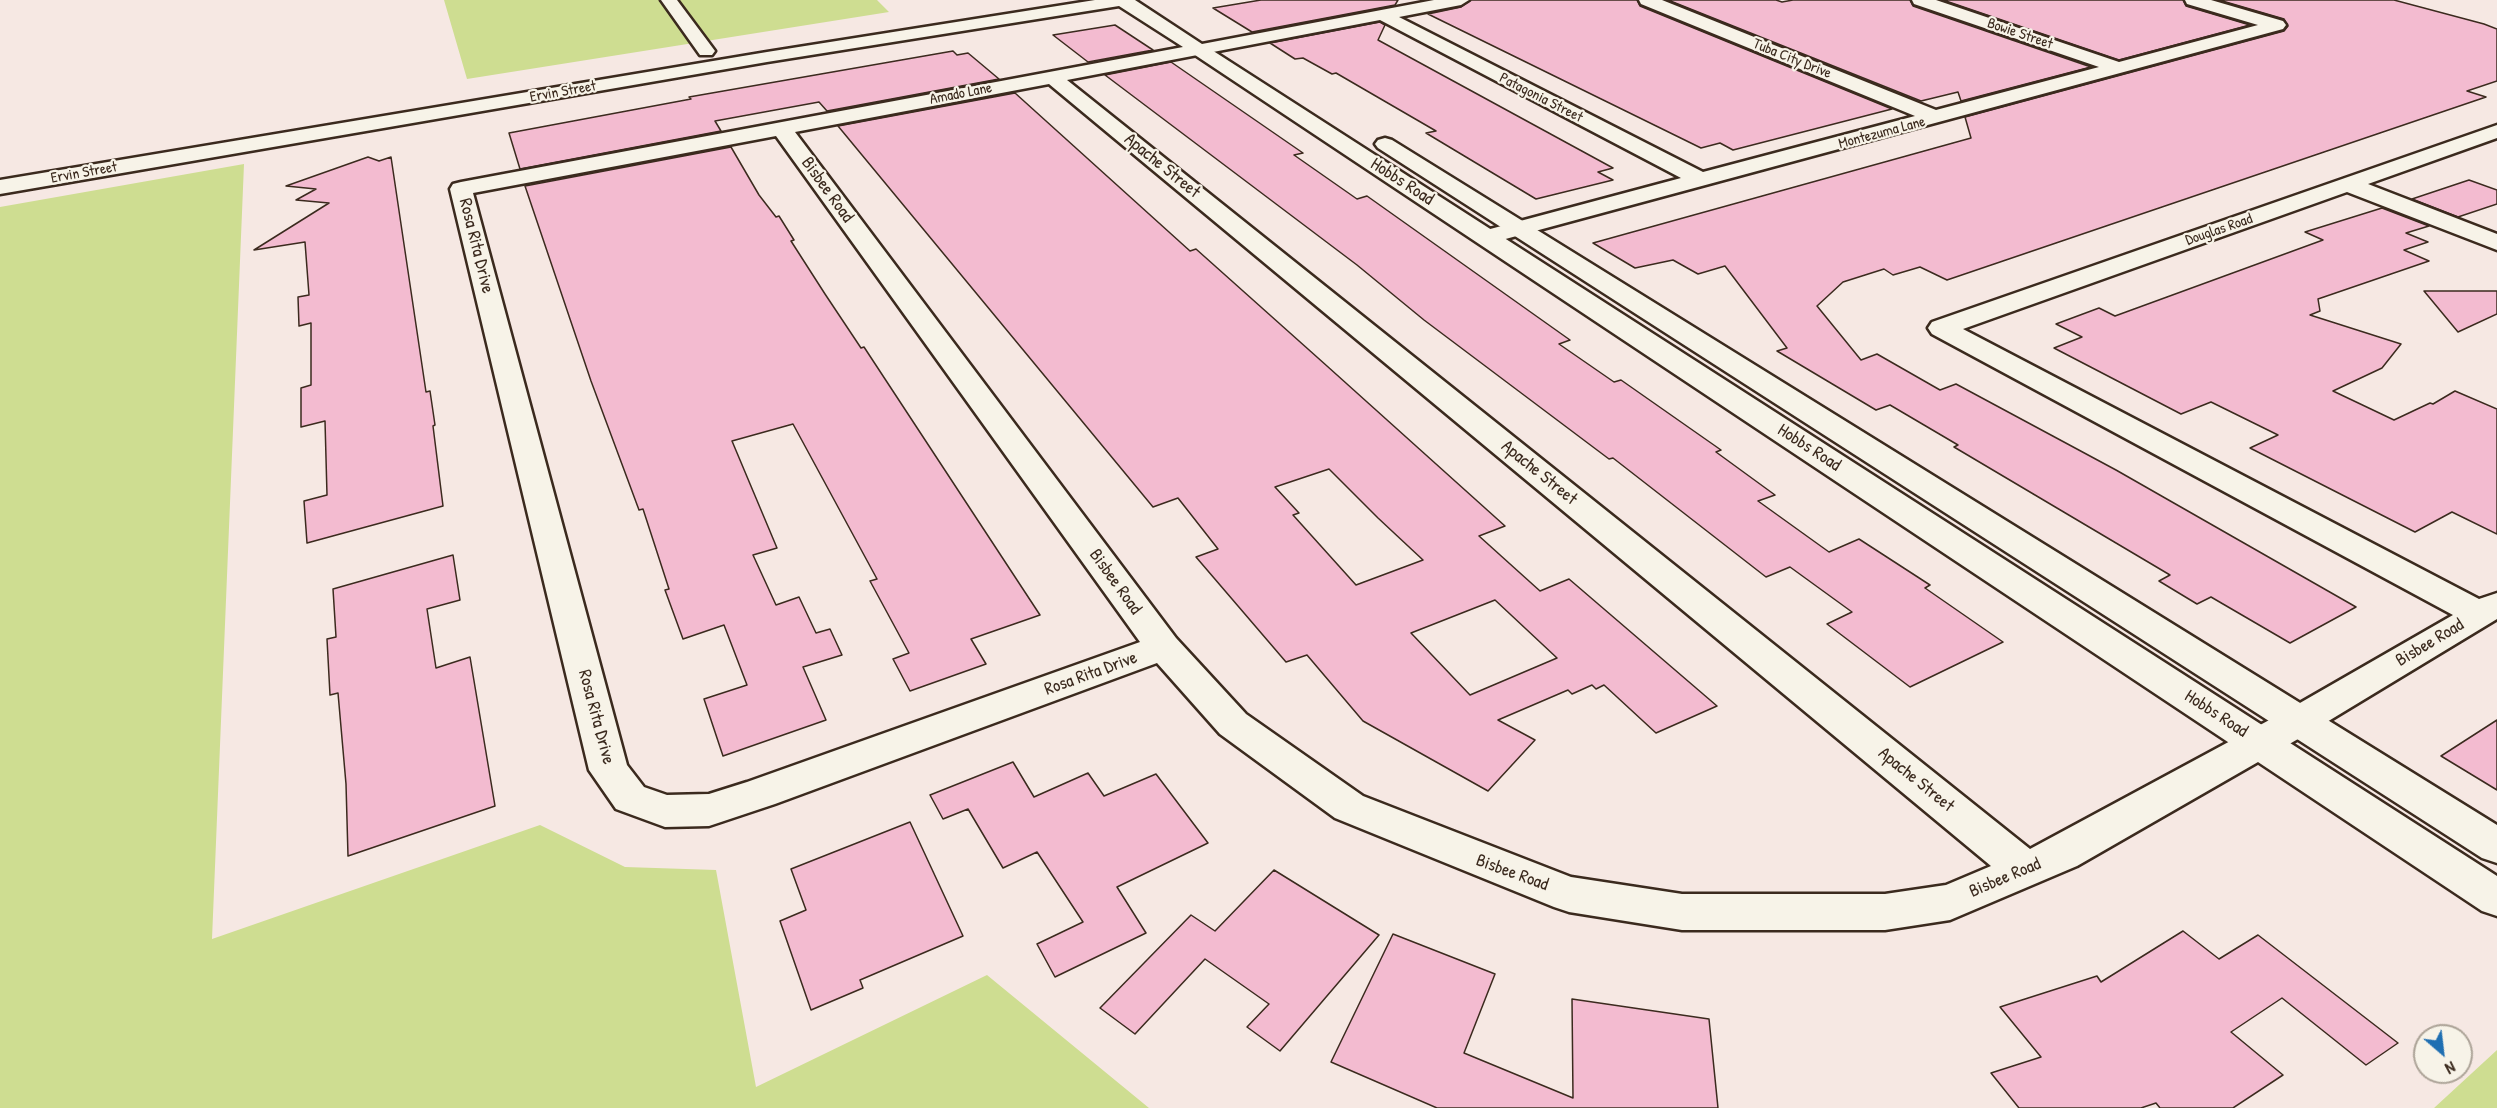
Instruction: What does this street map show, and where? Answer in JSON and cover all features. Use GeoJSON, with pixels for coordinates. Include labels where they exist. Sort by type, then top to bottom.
{"type":"FeatureCollection","features":[{"type":"Feature","properties":{"kind":"street"},"geometry":{"type":"LineString","coordinates":[[669,0],[706,51]]}},
{"type":"Feature","properties":{"kind":"street","name":"Ervin Street"},"geometry":{"type":"LineString","coordinates":[[217,131],[706,51],[1039,0]]}},
{"type":"Feature","properties":{"kind":"street","name":"Ervin Street"},"geometry":{"type":"LineString","coordinates":[[0,187],[732,63],[1122,0]]}},
{"type":"Feature","properties":{"kind":"street","name":"Hobbs Road"},"geometry":{"type":"LineString","coordinates":[[1122,0],[1209,42],[1521,229],[2497,846]]}},
{"type":"Feature","properties":{"kind":"street","name":"Amado Lane"},"geometry":{"type":"LineString","coordinates":[[461,189],[1052,77],[1209,42],[1382,15],[1461,0]]}},
{"type":"Feature","properties":{"kind":"street","name":"Tuba City Drive"},"geometry":{"type":"LineString","coordinates":[[1647,0],[1938,118]]}},
{"type":"Feature","properties":{"kind":"street","name":"Bowie Street"},"geometry":{"type":"LineString","coordinates":[[1920,0],[2120,68]]}},
{"type":"Feature","properties":{"kind":"street","name":"Montezuma Lane"},"geometry":{"type":"LineString","coordinates":[[1487,237],[1938,118],[2277,25],[2193,0]]}},
{"type":"Feature","properties":{"kind":"street","name":"Patagonia Street"},"geometry":{"type":"LineString","coordinates":[[1382,15],[1701,180]]}},
{"type":"Feature","properties":{"kind":"street","name":"Hobbs Road"},"geometry":{"type":"LineString","coordinates":[[1209,42],[1487,237],[2497,898]]}},
{"type":"Feature","properties":{"kind":"street","name":"Apache Street"},"geometry":{"type":"LineString","coordinates":[[1052,77],[2026,870]]}},
{"type":"Feature","properties":{"kind":"street","name":"Bisbee Road"},"geometry":{"type":"LineString","coordinates":[[781,128],[1163,647],[1233,724],[1349,807],[1569,894],[1682,912],[1787,914],[1885,912],[1950,902],[2062,854],[2299,721],[2488,609]]}},
{"type":"Feature","properties":{"kind":"street","name":"Douglas Road"},"geometry":{"type":"LineString","coordinates":[[2488,609],[1941,328],[2497,131]]}},
{"type":"Feature","properties":{"kind":"street"},"geometry":{"type":"LineString","coordinates":[[2347,184],[2497,243]]}},
{"type":"Feature","properties":{"kind":"street","name":"Rosa Rita Drive"},"geometry":{"type":"LineString","coordinates":[[461,189],[609,770],[630,798],[665,811],[709,810],[1163,647]]}},
{"type":"Feature","properties":{"kind":"green space"},"geometry":{"type":"Polygon","coordinates":[[[444,0],[877,0],[889,12],[467,79],[444,0]]]}},
{"type":"Feature","properties":{"kind":"green space"},"geometry":{"type":"Polygon","coordinates":[[[244,164],[212,939],[540,825],[625,867],[716,870],[756,1087],[987,975],[1149,1108],[0,1108],[0,207],[244,164]]]}},
{"type":"Feature","properties":{"kind":"green space"},"geometry":{"type":"Polygon","coordinates":[[[2497,1050],[2497,1108],[2434,1108],[2460,1084],[2473,1084],[2473,1072],[2497,1050]]]}},
{"type":"Feature","properties":{"kind":"building"},"geometry":{"type":"Polygon","coordinates":[[[1261,0],[1398,0],[1395,5],[1252,32],[1213,8],[1261,0]]]}},
{"type":"Feature","properties":{"kind":"building"},"geometry":{"type":"Polygon","coordinates":[[[1471,0],[1637,0],[1640,6],[1892,109],[1733,150],[1720,143],[1701,148],[1428,14],[1461,7],[1471,0]]]}},
{"type":"Feature","properties":{"kind":"building"},"geometry":{"type":"Polygon","coordinates":[[[1668,0],[1776,0],[1782,2],[1793,0],[1910,0],[1913,6],[2091,67],[1961,101],[1958,92],[1921,101],[1668,0]]]}},
{"type":"Feature","properties":{"kind":"building"},"geometry":{"type":"Polygon","coordinates":[[[1943,0],[2183,0],[2186,6],[2250,25],[2119,60],[1943,0]]]}},
{"type":"Feature","properties":{"kind":"building"},"geometry":{"type":"Polygon","coordinates":[[[2219,0],[2394,0],[2484,24],[2497,29],[2497,81],[2467,91],[2486,97],[1947,280],[1920,267],[1893,275],[1884,269],[1843,282],[1817,306],[1861,360],[1877,354],[1940,390],[1956,384],[2116,470],[2356,607],[2290,643],[2211,597],[2197,604],[2159,581],[2170,575],[1954,447],[1958,445],[1890,405],[1876,410],[1777,351],[1787,348],[1725,266],[1698,274],[1673,260],[1635,268],[1593,243],[1971,138],[1965,117],[2284,31],[2288,26],[2284,19],[2219,0]]]}},
{"type":"Feature","properties":{"kind":"building"},"geometry":{"type":"Polygon","coordinates":[[[1380,22],[1385,25],[1378,40],[1613,168],[1598,172],[1613,180],[1536,199],[1426,133],[1436,131],[1336,73],[1332,74],[1303,58],[1295,59],[1270,43],[1380,22]]]}},
{"type":"Feature","properties":{"kind":"building"},"geometry":{"type":"Polygon","coordinates":[[[1115,25],[1153,50],[1088,62],[1053,35],[1115,25]]]}},
{"type":"Feature","properties":{"kind":"building"},"geometry":{"type":"Polygon","coordinates":[[[953,51],[957,55],[968,53],[999,79],[827,111],[819,102],[715,121],[721,131],[520,169],[509,133],[691,99],[689,97],[953,51]]]}},
{"type":"Feature","properties":{"kind":"building"},"geometry":{"type":"Polygon","coordinates":[[[1171,62],[1303,153],[1294,155],[1357,199],[1367,196],[1570,340],[1559,344],[1614,382],[1621,380],[1721,450],[1716,452],[1775,495],[1758,501],[1829,552],[1859,539],[1930,585],[1925,588],[2003,642],[1910,687],[1827,624],[1852,612],[1790,567],[1766,577],[1613,458],[1609,459],[1424,320],[1357,265],[1105,75],[1171,62]]]}},
{"type":"Feature","properties":{"kind":"building"},"geometry":{"type":"Polygon","coordinates":[[[1015,93],[1190,251],[1196,249],[1505,526],[1479,536],[1540,591],[1569,579],[1717,706],[1656,733],[1604,685],[1596,689],[1592,685],[1572,694],[1568,690],[1498,720],[1535,740],[1488,791],[1363,721],[1307,655],[1286,662],[1196,557],[1218,549],[1178,498],[1153,507],[838,126],[1015,93]],[[1329,469],[1275,487],[1299,513],[1293,515],[1356,585],[1423,560],[1378,518],[1329,469]],[[1495,600],[1411,633],[1470,695],[1557,658],[1495,600]]]}},
{"type":"Feature","properties":{"kind":"building"},"geometry":{"type":"Polygon","coordinates":[[[731,147],[759,195],[776,217],[779,216],[794,240],[791,241],[825,294],[861,348],[864,347],[1040,615],[971,639],[986,664],[910,691],[893,659],[909,653],[870,581],[877,579],[793,424],[732,441],[777,548],[753,555],[776,605],[799,597],[816,633],[830,629],[842,655],[803,667],[826,720],[723,756],[704,699],[747,685],[724,625],[683,639],[665,590],[669,589],[643,509],[639,510],[591,381],[525,186],[731,147]]]}},
{"type":"Feature","properties":{"kind":"building"},"geometry":{"type":"Polygon","coordinates":[[[368,157],[379,161],[391,157],[426,392],[430,391],[443,506],[307,543],[304,501],[327,495],[325,421],[301,427],[301,388],[311,385],[311,323],[299,326],[298,297],[309,295],[305,242],[254,250],[329,203],[296,200],[316,189],[286,186],[368,157]]]}},
{"type":"Feature","properties":{"kind":"building"},"geometry":{"type":"Polygon","coordinates":[[[2469,180],[2497,190],[2497,204],[2458,217],[2412,199],[2469,180]]]}},
{"type":"Feature","properties":{"kind":"building"},"geometry":{"type":"Polygon","coordinates":[[[2382,208],[2429,226],[2406,233],[2428,242],[2404,250],[2429,261],[2318,299],[2320,311],[2310,315],[2401,344],[2382,368],[2333,391],[2394,420],[2430,403],[2433,404],[2455,391],[2497,409],[2497,534],[2452,512],[2415,532],[2250,448],[2278,435],[2211,402],[2181,414],[2054,348],[2082,337],[2056,324],[2099,308],[2115,316],[2323,240],[2305,232],[2382,208]]]}},
{"type":"Feature","properties":{"kind":"building"},"geometry":{"type":"Polygon","coordinates":[[[2424,291],[2497,291],[2497,314],[2458,332],[2424,291]]]}},
{"type":"Feature","properties":{"kind":"building"},"geometry":{"type":"Polygon","coordinates":[[[453,555],[460,600],[427,609],[436,668],[470,657],[495,806],[348,856],[346,784],[338,693],[330,695],[327,639],[336,637],[333,589],[453,555]]]}},
{"type":"Feature","properties":{"kind":"building"},"geometry":{"type":"Polygon","coordinates":[[[2497,720],[2497,790],[2441,756],[2497,720]]]}},
{"type":"Feature","properties":{"kind":"building"},"geometry":{"type":"Polygon","coordinates":[[[1013,762],[1034,797],[1088,773],[1104,796],[1156,774],[1208,843],[1117,887],[1146,933],[1055,977],[1037,944],[1083,922],[1037,852],[1003,868],[968,809],[943,819],[930,795],[1013,762]]]}},
{"type":"Feature","properties":{"kind":"building"},"geometry":{"type":"Polygon","coordinates":[[[910,822],[963,936],[860,980],[863,988],[811,1010],[780,921],[806,910],[791,869],[910,822]]]}},
{"type":"Feature","properties":{"kind":"building"},"geometry":{"type":"Polygon","coordinates":[[[1274,870],[1379,935],[1280,1051],[1247,1027],[1269,1004],[1205,959],[1135,1034],[1100,1008],[1191,915],[1215,931],[1274,870]]]}},
{"type":"Feature","properties":{"kind":"building"},"geometry":{"type":"Polygon","coordinates":[[[2183,931],[2219,959],[2258,935],[2398,1043],[2366,1065],[2282,998],[2231,1032],[2283,1075],[2233,1108],[2160,1108],[2156,1103],[2141,1108],[2019,1108],[1991,1073],[2041,1057],[2000,1007],[2097,976],[2101,982],[2183,931]]]}},
{"type":"Feature","properties":{"kind":"building"},"geometry":{"type":"Polygon","coordinates":[[[1393,934],[1495,974],[1464,1053],[1573,1098],[1572,999],[1709,1019],[1718,1108],[1437,1108],[1331,1062],[1393,934]]]}}]}
